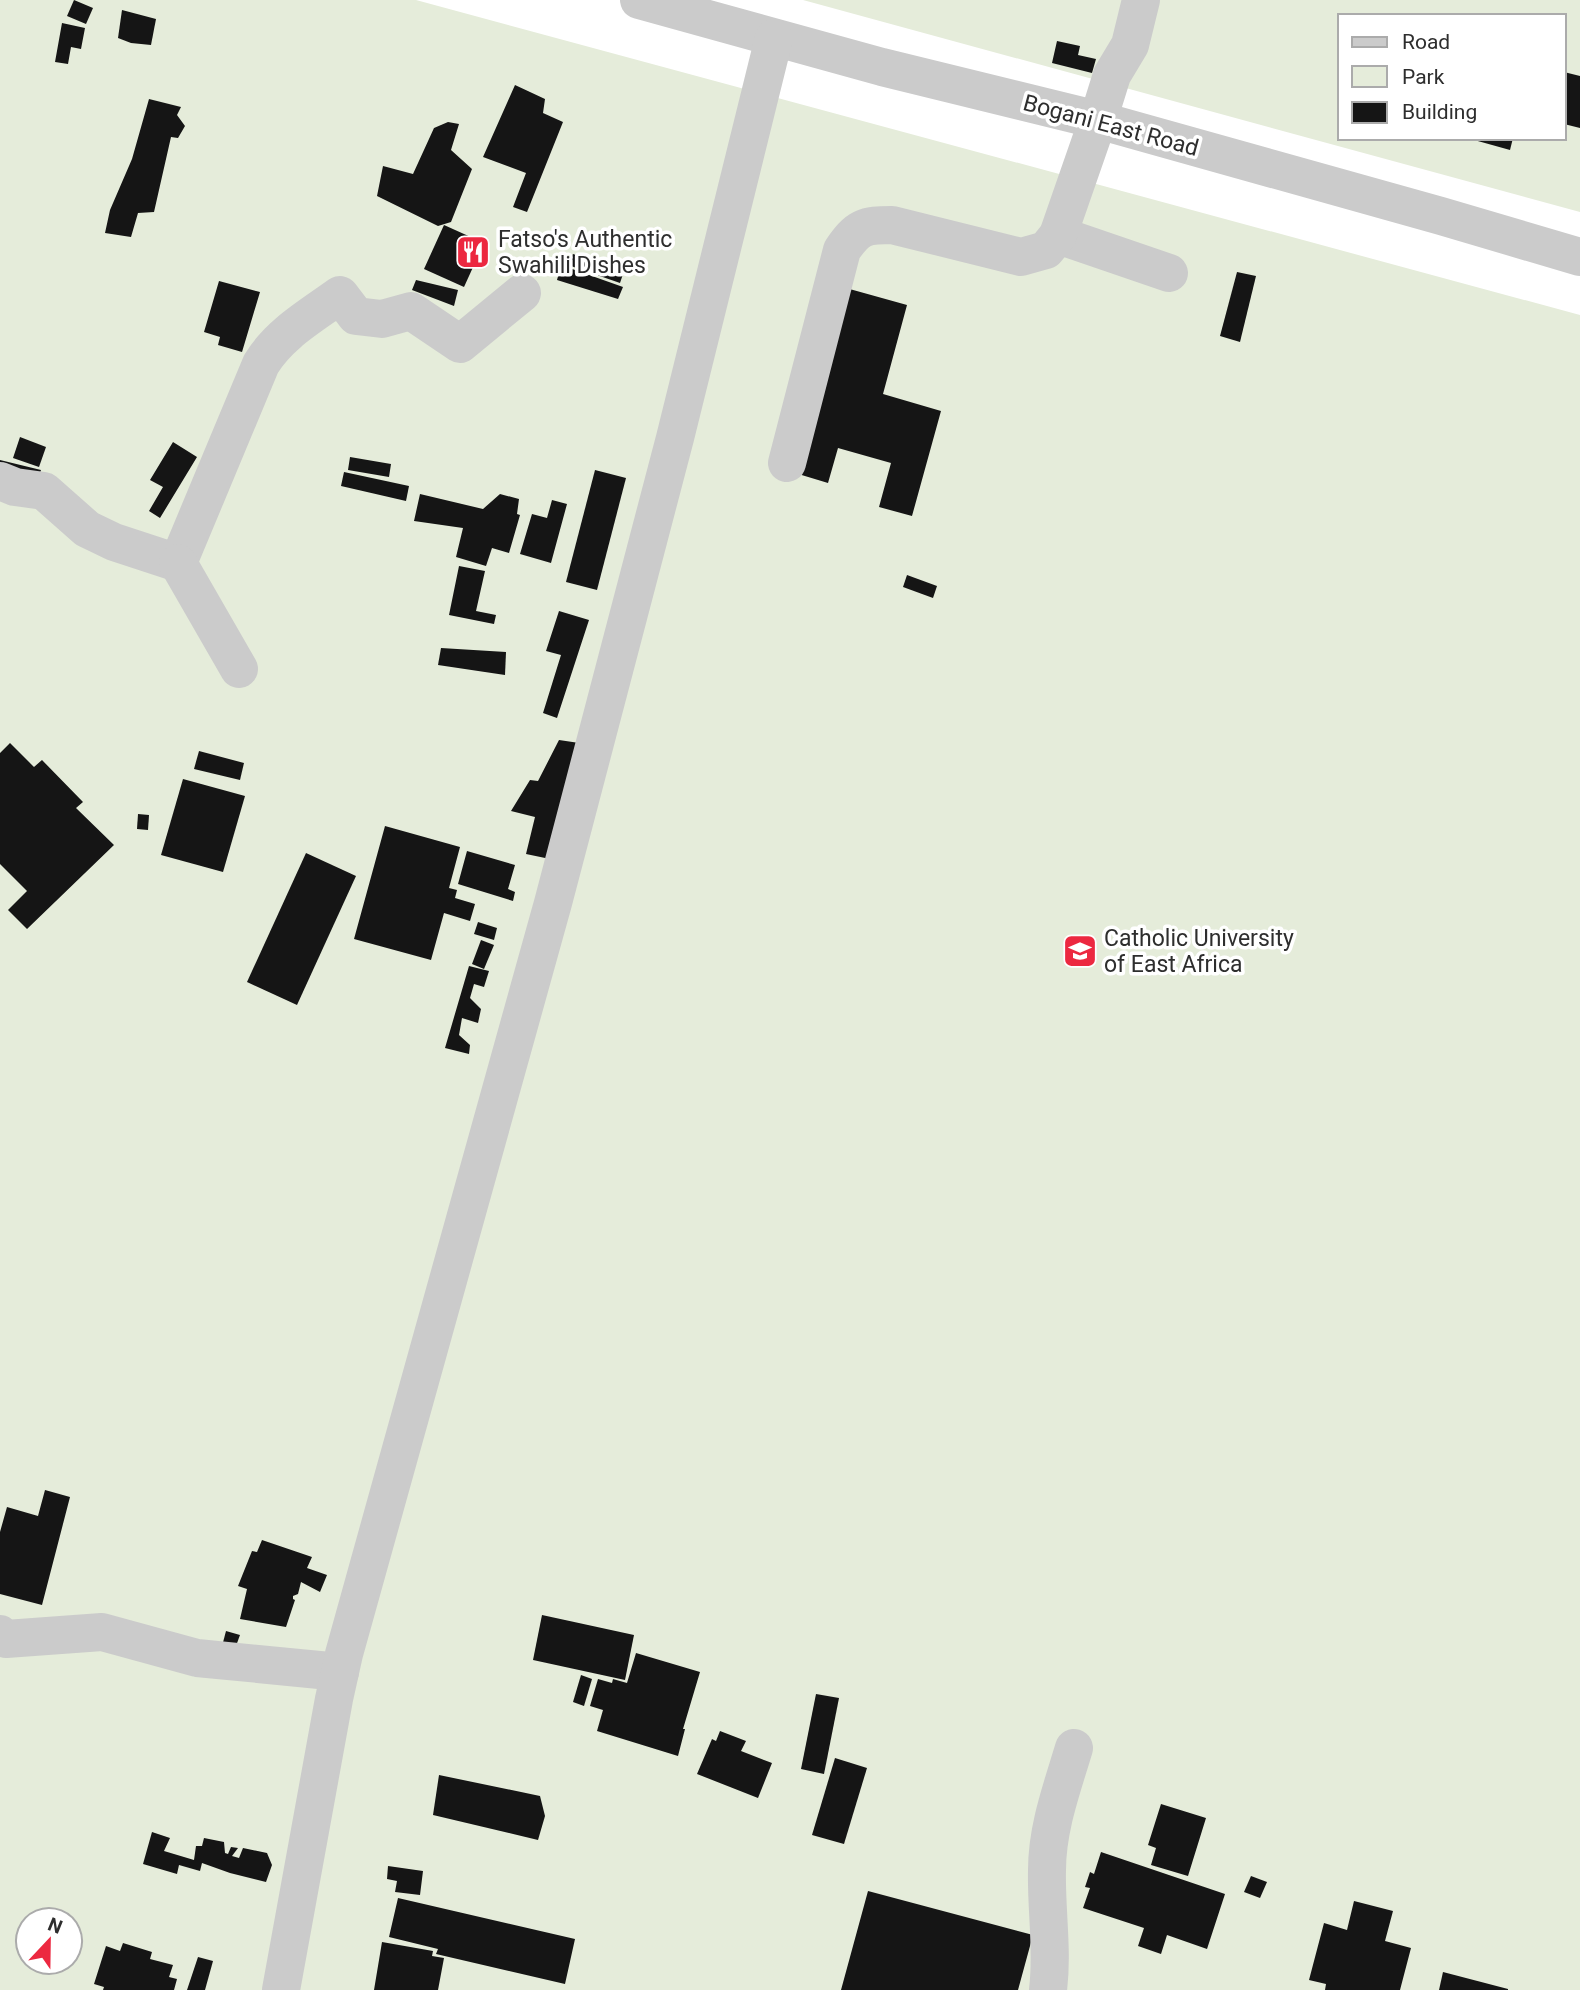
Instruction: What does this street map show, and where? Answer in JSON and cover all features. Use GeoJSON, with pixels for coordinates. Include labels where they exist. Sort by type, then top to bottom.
{"type":"FeatureCollection","features":[{"type":"Feature","properties":{"kind":"street","name":"Bogani East Road"},"geometry":{"type":"LineString","coordinates":[[639,0],[882,67],[1098,120],[1580,257]]}},
{"type":"Feature","properties":{"kind":"street"},"geometry":{"type":"LineString","coordinates":[[787,463],[842,250],[853,234],[870,225],[892,225],[1021,257],[1046,250],[1058,235],[1112,75],[1130,44],[1141,0]]}},
{"type":"Feature","properties":{"kind":"street"},"geometry":{"type":"LineString","coordinates":[[281,1990],[344,1654],[553,903],[675,438],[774,38]]}},
{"type":"Feature","properties":{"kind":"street"},"geometry":{"type":"LineString","coordinates":[[1058,235],[1169,273]]}},
{"type":"Feature","properties":{"kind":"street"},"geometry":{"type":"LineString","coordinates":[[178,563],[261,365],[270,350],[283,337],[340,295],[356,316],[382,319],[411,311],[460,344],[522,293]]}},
{"type":"Feature","properties":{"kind":"street"},"geometry":{"type":"LineString","coordinates":[[0,481],[15,487],[44,491],[86,528],[114,542],[178,563],[239,669]]}},
{"type":"Feature","properties":{"kind":"street"},"geometry":{"type":"LineString","coordinates":[[0,1634],[6,1639],[102,1632],[197,1658],[340,1672]]}},
{"type":"Feature","properties":{"kind":"street"},"geometry":{"type":"LineString","coordinates":[[1048,1990],[1050,1940],[1047,1870],[1051,1830],[1074,1748]]}},
{"type":"Feature","properties":{"kind":"green space"},"geometry":{"type":"Polygon","coordinates":[[[0,0],[416,0],[1580,315],[1580,1990],[0,1990],[0,0]]]}},
{"type":"Feature","properties":{"kind":"green space"},"geometry":{"type":"Polygon","coordinates":[[[803,0],[1580,0],[1580,212],[803,0]]]}},
{"type":"Feature","properties":{"kind":"building"},"geometry":{"type":"Polygon","coordinates":[[[74,0],[93,8],[86,24],[67,16],[74,0]]]}},
{"type":"Feature","properties":{"kind":"building"},"geometry":{"type":"Polygon","coordinates":[[[122,10],[156,19],[151,45],[131,43],[118,38],[122,10]]]}},
{"type":"Feature","properties":{"kind":"building"},"geometry":{"type":"Polygon","coordinates":[[[62,23],[85,28],[81,49],[71,47],[68,64],[55,62],[62,23]]]}},
{"type":"Feature","properties":{"kind":"building"},"geometry":{"type":"Polygon","coordinates":[[[1057,41],[1080,46],[1078,55],[1096,59],[1092,73],[1052,63],[1057,41]]]}},
{"type":"Feature","properties":{"kind":"building"},"geometry":{"type":"Polygon","coordinates":[[[1566,72],[1580,76],[1580,128],[1566,124],[1566,72]]]}},
{"type":"Feature","properties":{"kind":"building"},"geometry":{"type":"Polygon","coordinates":[[[515,85],[545,99],[543,113],[563,122],[527,212],[513,207],[526,173],[483,157],[515,85]]]}},
{"type":"Feature","properties":{"kind":"building"},"geometry":{"type":"Polygon","coordinates":[[[149,99],[181,107],[177,115],[185,126],[178,138],[171,137],[154,212],[138,213],[131,237],[105,233],[110,210],[132,159],[149,99]]]}},
{"type":"Feature","properties":{"kind":"building"},"geometry":{"type":"Polygon","coordinates":[[[448,122],[459,124],[451,150],[472,169],[451,222],[438,226],[377,196],[383,166],[413,174],[434,128],[448,122]]]}},
{"type":"Feature","properties":{"kind":"building"},"geometry":{"type":"Polygon","coordinates":[[[1474,140],[1512,140],[1510,150],[1474,140]]]}},
{"type":"Feature","properties":{"kind":"building"},"geometry":{"type":"Polygon","coordinates":[[[444,225],[484,243],[464,287],[424,269],[444,225]]]}},
{"type":"Feature","properties":{"kind":"building"},"geometry":{"type":"Polygon","coordinates":[[[573,254],[624,271],[620,283],[568,265],[573,254]]]}},
{"type":"Feature","properties":{"kind":"building"},"geometry":{"type":"Polygon","coordinates":[[[561,265],[623,287],[618,299],[557,280],[561,265]]]}},
{"type":"Feature","properties":{"kind":"building"},"geometry":{"type":"Polygon","coordinates":[[[1237,272],[1256,276],[1240,342],[1220,336],[1237,272]]]}},
{"type":"Feature","properties":{"kind":"building"},"geometry":{"type":"Polygon","coordinates":[[[416,280],[458,290],[454,306],[412,290],[416,280]]]}},
{"type":"Feature","properties":{"kind":"building"},"geometry":{"type":"Polygon","coordinates":[[[219,281],[260,292],[242,352],[218,345],[220,337],[204,332],[219,281]]]}},
{"type":"Feature","properties":{"kind":"building"},"geometry":{"type":"Polygon","coordinates":[[[846,288],[907,305],[883,394],[941,411],[912,516],[879,507],[891,463],[838,448],[828,483],[795,473],[846,288]]]}},
{"type":"Feature","properties":{"kind":"building"},"geometry":{"type":"Polygon","coordinates":[[[20,437],[46,447],[39,467],[13,458],[20,437]]]}},
{"type":"Feature","properties":{"kind":"building"},"geometry":{"type":"Polygon","coordinates":[[[173,442],[197,457],[160,518],[149,511],[163,487],[150,480],[173,442]]]}},
{"type":"Feature","properties":{"kind":"building"},"geometry":{"type":"Polygon","coordinates":[[[350,457],[391,464],[389,477],[348,470],[350,457]]]}},
{"type":"Feature","properties":{"kind":"building"},"geometry":{"type":"Polygon","coordinates":[[[0,460],[41,470],[38,480],[0,471],[0,460]]]}},
{"type":"Feature","properties":{"kind":"building"},"geometry":{"type":"Polygon","coordinates":[[[595,470],[626,478],[597,590],[566,582],[595,470]]]}},
{"type":"Feature","properties":{"kind":"building"},"geometry":{"type":"Polygon","coordinates":[[[344,472],[409,486],[406,501],[341,486],[344,472]]]}},
{"type":"Feature","properties":{"kind":"building"},"geometry":{"type":"Polygon","coordinates":[[[420,494],[483,509],[500,494],[519,499],[517,514],[520,515],[509,553],[492,548],[486,566],[456,557],[463,528],[414,521],[420,494]]]}},
{"type":"Feature","properties":{"kind":"building"},"geometry":{"type":"Polygon","coordinates":[[[552,500],[567,504],[551,563],[520,554],[532,514],[547,518],[552,500]]]}},
{"type":"Feature","properties":{"kind":"building"},"geometry":{"type":"Polygon","coordinates":[[[459,566],[485,571],[476,611],[496,615],[494,624],[449,615],[459,566]]]}},
{"type":"Feature","properties":{"kind":"building"},"geometry":{"type":"Polygon","coordinates":[[[907,575],[937,586],[933,598],[903,587],[907,575]]]}},
{"type":"Feature","properties":{"kind":"building"},"geometry":{"type":"Polygon","coordinates":[[[559,611],[589,620],[557,718],[543,713],[561,655],[546,651],[559,611]]]}},
{"type":"Feature","properties":{"kind":"building"},"geometry":{"type":"Polygon","coordinates":[[[441,648],[506,652],[505,675],[438,665],[441,648]]]}},
{"type":"Feature","properties":{"kind":"building"},"geometry":{"type":"Polygon","coordinates":[[[559,740],[586,744],[550,859],[526,854],[535,817],[511,811],[530,780],[538,781],[559,740]]]}},
{"type":"Feature","properties":{"kind":"building"},"geometry":{"type":"Polygon","coordinates":[[[10,743],[34,767],[42,760],[83,802],[76,808],[114,845],[27,929],[8,910],[27,891],[0,864],[0,753],[10,743]]]}},
{"type":"Feature","properties":{"kind":"building"},"geometry":{"type":"Polygon","coordinates":[[[199,751],[244,763],[240,780],[194,769],[199,751]]]}},
{"type":"Feature","properties":{"kind":"building"},"geometry":{"type":"Polygon","coordinates":[[[183,779],[245,796],[223,872],[161,855],[183,779]]]}},
{"type":"Feature","properties":{"kind":"building"},"geometry":{"type":"Polygon","coordinates":[[[138,814],[149,815],[148,830],[137,829],[138,814]]]}},
{"type":"Feature","properties":{"kind":"building"},"geometry":{"type":"Polygon","coordinates":[[[385,826],[460,847],[449,888],[457,890],[455,898],[475,904],[470,921],[444,913],[431,960],[354,939],[385,826]]]}},
{"type":"Feature","properties":{"kind":"building"},"geometry":{"type":"Polygon","coordinates":[[[467,851],[515,865],[508,889],[515,892],[513,901],[458,884],[467,851]]]}},
{"type":"Feature","properties":{"kind":"building"},"geometry":{"type":"Polygon","coordinates":[[[306,853],[356,876],[297,1005],[247,982],[306,853]]]}},
{"type":"Feature","properties":{"kind":"building"},"geometry":{"type":"Polygon","coordinates":[[[478,922],[497,928],[494,940],[474,934],[478,922]]]}},
{"type":"Feature","properties":{"kind":"building"},"geometry":{"type":"Polygon","coordinates":[[[481,940],[494,945],[484,969],[472,964],[481,940]]]}},
{"type":"Feature","properties":{"kind":"building"},"geometry":{"type":"Polygon","coordinates":[[[469,966],[489,971],[484,987],[474,984],[470,998],[481,1009],[478,1023],[462,1018],[459,1035],[470,1045],[469,1054],[445,1048],[469,966]]]}},
{"type":"Feature","properties":{"kind":"building"},"geometry":{"type":"Polygon","coordinates":[[[45,1490],[70,1497],[42,1605],[0,1594],[0,1532],[7,1507],[38,1516],[45,1490]]]}},
{"type":"Feature","properties":{"kind":"building"},"geometry":{"type":"Polygon","coordinates":[[[262,1540],[312,1557],[307,1568],[327,1575],[320,1592],[301,1582],[298,1594],[293,1596],[295,1600],[286,1627],[240,1619],[247,1589],[238,1586],[252,1551],[257,1552],[262,1540]]]}},
{"type":"Feature","properties":{"kind":"building"},"geometry":{"type":"Polygon","coordinates":[[[542,1615],[634,1635],[625,1680],[533,1660],[542,1615]]]}},
{"type":"Feature","properties":{"kind":"building"},"geometry":{"type":"Polygon","coordinates":[[[226,1631],[240,1635],[233,1654],[221,1650],[226,1631]]]}},
{"type":"Feature","properties":{"kind":"building"},"geometry":{"type":"Polygon","coordinates":[[[636,1653],[700,1672],[678,1756],[597,1731],[603,1710],[590,1706],[598,1679],[627,1683],[636,1653]]]}},
{"type":"Feature","properties":{"kind":"building"},"geometry":{"type":"Polygon","coordinates":[[[581,1675],[592,1679],[584,1706],[573,1702],[581,1675]]]}},
{"type":"Feature","properties":{"kind":"building"},"geometry":{"type":"Polygon","coordinates":[[[816,1694],[839,1698],[824,1774],[801,1769],[816,1694]]]}},
{"type":"Feature","properties":{"kind":"building"},"geometry":{"type":"Polygon","coordinates":[[[720,1731],[746,1741],[741,1751],[772,1763],[758,1798],[697,1774],[712,1739],[716,1741],[720,1731]]]}},
{"type":"Feature","properties":{"kind":"building"},"geometry":{"type":"Polygon","coordinates":[[[835,1758],[867,1768],[844,1844],[812,1835],[835,1758]]]}},
{"type":"Feature","properties":{"kind":"building"},"geometry":{"type":"Polygon","coordinates":[[[439,1775],[540,1796],[545,1816],[538,1840],[433,1815],[439,1775]]]}},
{"type":"Feature","properties":{"kind":"building"},"geometry":{"type":"Polygon","coordinates":[[[1161,1804],[1206,1818],[1188,1876],[1151,1865],[1156,1848],[1148,1845],[1161,1804]]]}},
{"type":"Feature","properties":{"kind":"building"},"geometry":{"type":"Polygon","coordinates":[[[152,1832],[170,1838],[164,1851],[194,1860],[196,1846],[202,1846],[204,1838],[224,1842],[225,1853],[228,1854],[231,1847],[238,1848],[232,1856],[239,1858],[243,1848],[267,1853],[272,1865],[266,1882],[202,1863],[200,1871],[179,1865],[177,1874],[143,1864],[152,1832]]]}},
{"type":"Feature","properties":{"kind":"building"},"geometry":{"type":"Polygon","coordinates":[[[1101,1852],[1225,1894],[1207,1949],[1167,1935],[1161,1954],[1138,1946],[1144,1928],[1083,1908],[1090,1888],[1085,1887],[1090,1872],[1094,1874],[1101,1852]]]}},
{"type":"Feature","properties":{"kind":"building"},"geometry":{"type":"Polygon","coordinates":[[[388,1866],[423,1871],[420,1895],[395,1892],[397,1881],[387,1879],[388,1866]]]}},
{"type":"Feature","properties":{"kind":"building"},"geometry":{"type":"Polygon","coordinates":[[[1251,1876],[1267,1882],[1260,1898],[1244,1892],[1251,1876]]]}},
{"type":"Feature","properties":{"kind":"building"},"geometry":{"type":"Polygon","coordinates":[[[868,1891],[1033,1935],[1018,1990],[841,1990],[868,1891]]]}},
{"type":"Feature","properties":{"kind":"building"},"geometry":{"type":"Polygon","coordinates":[[[398,1898],[575,1939],[565,1984],[436,1954],[438,1949],[389,1937],[398,1898]]]}},
{"type":"Feature","properties":{"kind":"building"},"geometry":{"type":"Polygon","coordinates":[[[1354,1901],[1393,1911],[1385,1941],[1411,1948],[1400,1990],[1325,1990],[1326,1984],[1309,1980],[1324,1923],[1347,1930],[1354,1901]]]}},
{"type":"Feature","properties":{"kind":"building"},"geometry":{"type":"Polygon","coordinates":[[[382,1942],[433,1951],[432,1956],[444,1958],[438,1990],[374,1990],[382,1942]]]}},
{"type":"Feature","properties":{"kind":"building"},"geometry":{"type":"Polygon","coordinates":[[[123,1943],[152,1952],[150,1959],[173,1965],[169,1977],[177,1979],[174,1990],[103,1990],[104,1987],[94,1984],[106,1946],[120,1951],[123,1943]]]}},
{"type":"Feature","properties":{"kind":"building"},"geometry":{"type":"Polygon","coordinates":[[[198,1957],[213,1961],[205,1990],[187,1990],[198,1957]]]}},
{"type":"Feature","properties":{"kind":"building"},"geometry":{"type":"Polygon","coordinates":[[[1443,1972],[1508,1989],[1508,1990],[1439,1990],[1443,1972]]]}},
{"type":"Feature","properties":{"kind":"place","name":"Fatso's Authentic Swahili Dishes"},"geometry":{"type":"Point","coordinates":[473,252]}},
{"type":"Feature","properties":{"kind":"place","name":"Catholic University of East Africa"},"geometry":{"type":"Point","coordinates":[1080,951]}}]}
